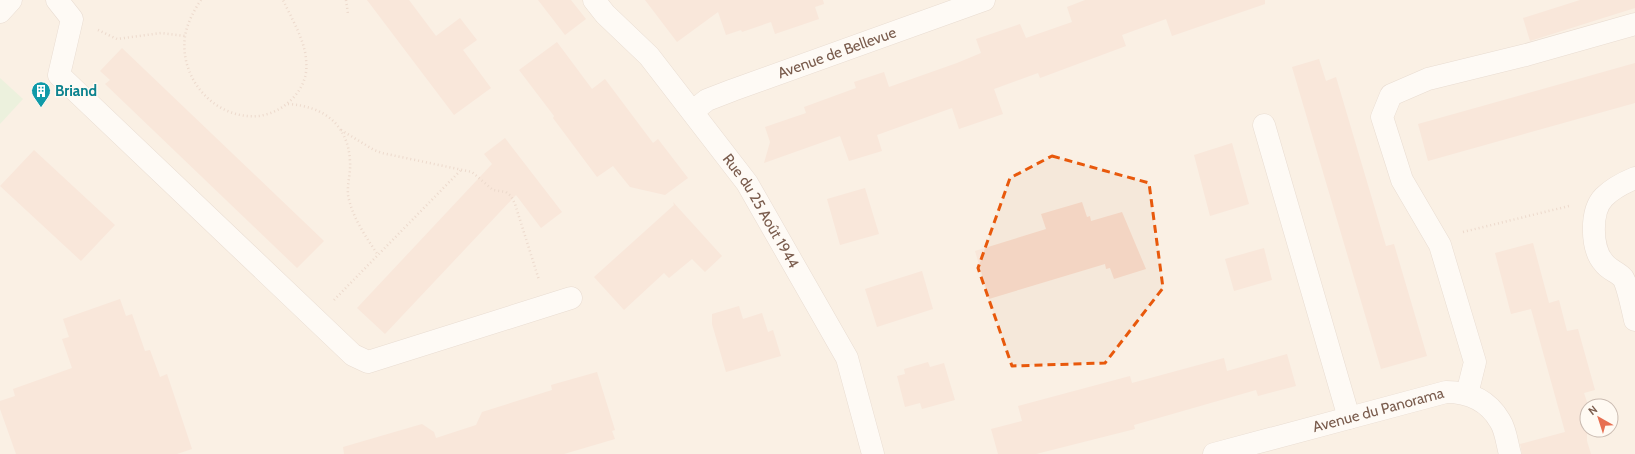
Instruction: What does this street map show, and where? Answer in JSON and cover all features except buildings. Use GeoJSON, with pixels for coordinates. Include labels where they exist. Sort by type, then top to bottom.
{"type":"FeatureCollection","features":[{"type":"Feature","properties":{"kind":"street"},"geometry":{"type":"LineString","coordinates":[[0,12],[11,0]]}},
{"type":"Feature","properties":{"kind":"street"},"geometry":{"type":"LineString","coordinates":[[57,0],[72,18],[59,75],[353,355],[368,362],[571,298]]}},
{"type":"Feature","properties":{"kind":"street","name":"Rue du 25 Août 1944"},"geometry":{"type":"LineString","coordinates":[[594,0],[605,14],[649,56],[693,111],[747,183],[847,358],[873,454]]}},
{"type":"Feature","properties":{"kind":"street","name":"Avenue de Bellevue"},"geometry":{"type":"LineString","coordinates":[[693,111],[707,100],[733,90],[984,0]]}},
{"type":"Feature","properties":{"kind":"street"},"geometry":{"type":"LineString","coordinates":[[1468,394],[1475,362],[1440,244],[1402,180],[1382,117],[1391,95],[1428,79],[1526,55],[1635,24]]}},
{"type":"Feature","properties":{"kind":"street"},"geometry":{"type":"LineString","coordinates":[[1264,125],[1349,418]]}},
{"type":"Feature","properties":{"kind":"street"},"geometry":{"type":"LineString","coordinates":[[1635,178],[1621,184],[1603,198],[1596,213],[1594,228],[1595,246],[1604,264],[1623,279],[1635,320]]}},
{"type":"Feature","properties":{"kind":"street","name":"Avenue du Panorama"},"geometry":{"type":"LineString","coordinates":[[1214,454],[1446,392],[1468,394],[1478,398],[1488,406],[1501,422],[1510,454]]}},
{"type":"Feature","properties":{"kind":"path"},"geometry":{"type":"LineString","coordinates":[[201,0],[189,22],[185,36],[185,54],[192,80],[209,101],[235,114],[250,117],[275,112],[288,104],[298,93],[307,71],[303,44],[283,0]]}},
{"type":"Feature","properties":{"kind":"path"},"geometry":{"type":"LineString","coordinates":[[346,0],[348,14]]}},
{"type":"Feature","properties":{"kind":"path"},"geometry":{"type":"LineString","coordinates":[[72,18],[117,39],[161,33],[185,36]]}},
{"type":"Feature","properties":{"kind":"path"},"geometry":{"type":"LineString","coordinates":[[288,104],[313,108],[334,121],[341,130],[349,152],[350,163],[348,195],[364,234],[378,255]]}},
{"type":"Feature","properties":{"kind":"path"},"geometry":{"type":"LineString","coordinates":[[341,130],[374,150],[382,153],[472,172],[493,190],[506,192],[511,196],[547,306]]}},
{"type":"Feature","properties":{"kind":"path"},"geometry":{"type":"LineString","coordinates":[[315,319],[461,170]]}},
{"type":"Feature","properties":{"kind":"path"},"geometry":{"type":"LineString","coordinates":[[1440,244],[1471,230],[1603,198]]}},
{"type":"Feature","properties":{"kind":"highlighted area"},"geometry":{"type":"Polygon","coordinates":[[[1052,156],[1149,183],[1163,288],[1105,363],[1012,366],[978,268],[1010,178],[1052,156]]]}},
{"type":"Feature","properties":{"kind":"shaded area"},"geometry":{"type":"Polygon","coordinates":[[[0,0],[1635,0],[1635,454],[0,454],[0,0]]]}},
{"type":"Feature","properties":{"kind":"green space"},"geometry":{"type":"Polygon","coordinates":[[[0,78],[23,99],[0,124],[0,78]]]}},
{"type":"Feature","properties":{"kind":"place","name":"Briand"},"geometry":{"type":"Point","coordinates":[41,108]}}]}
